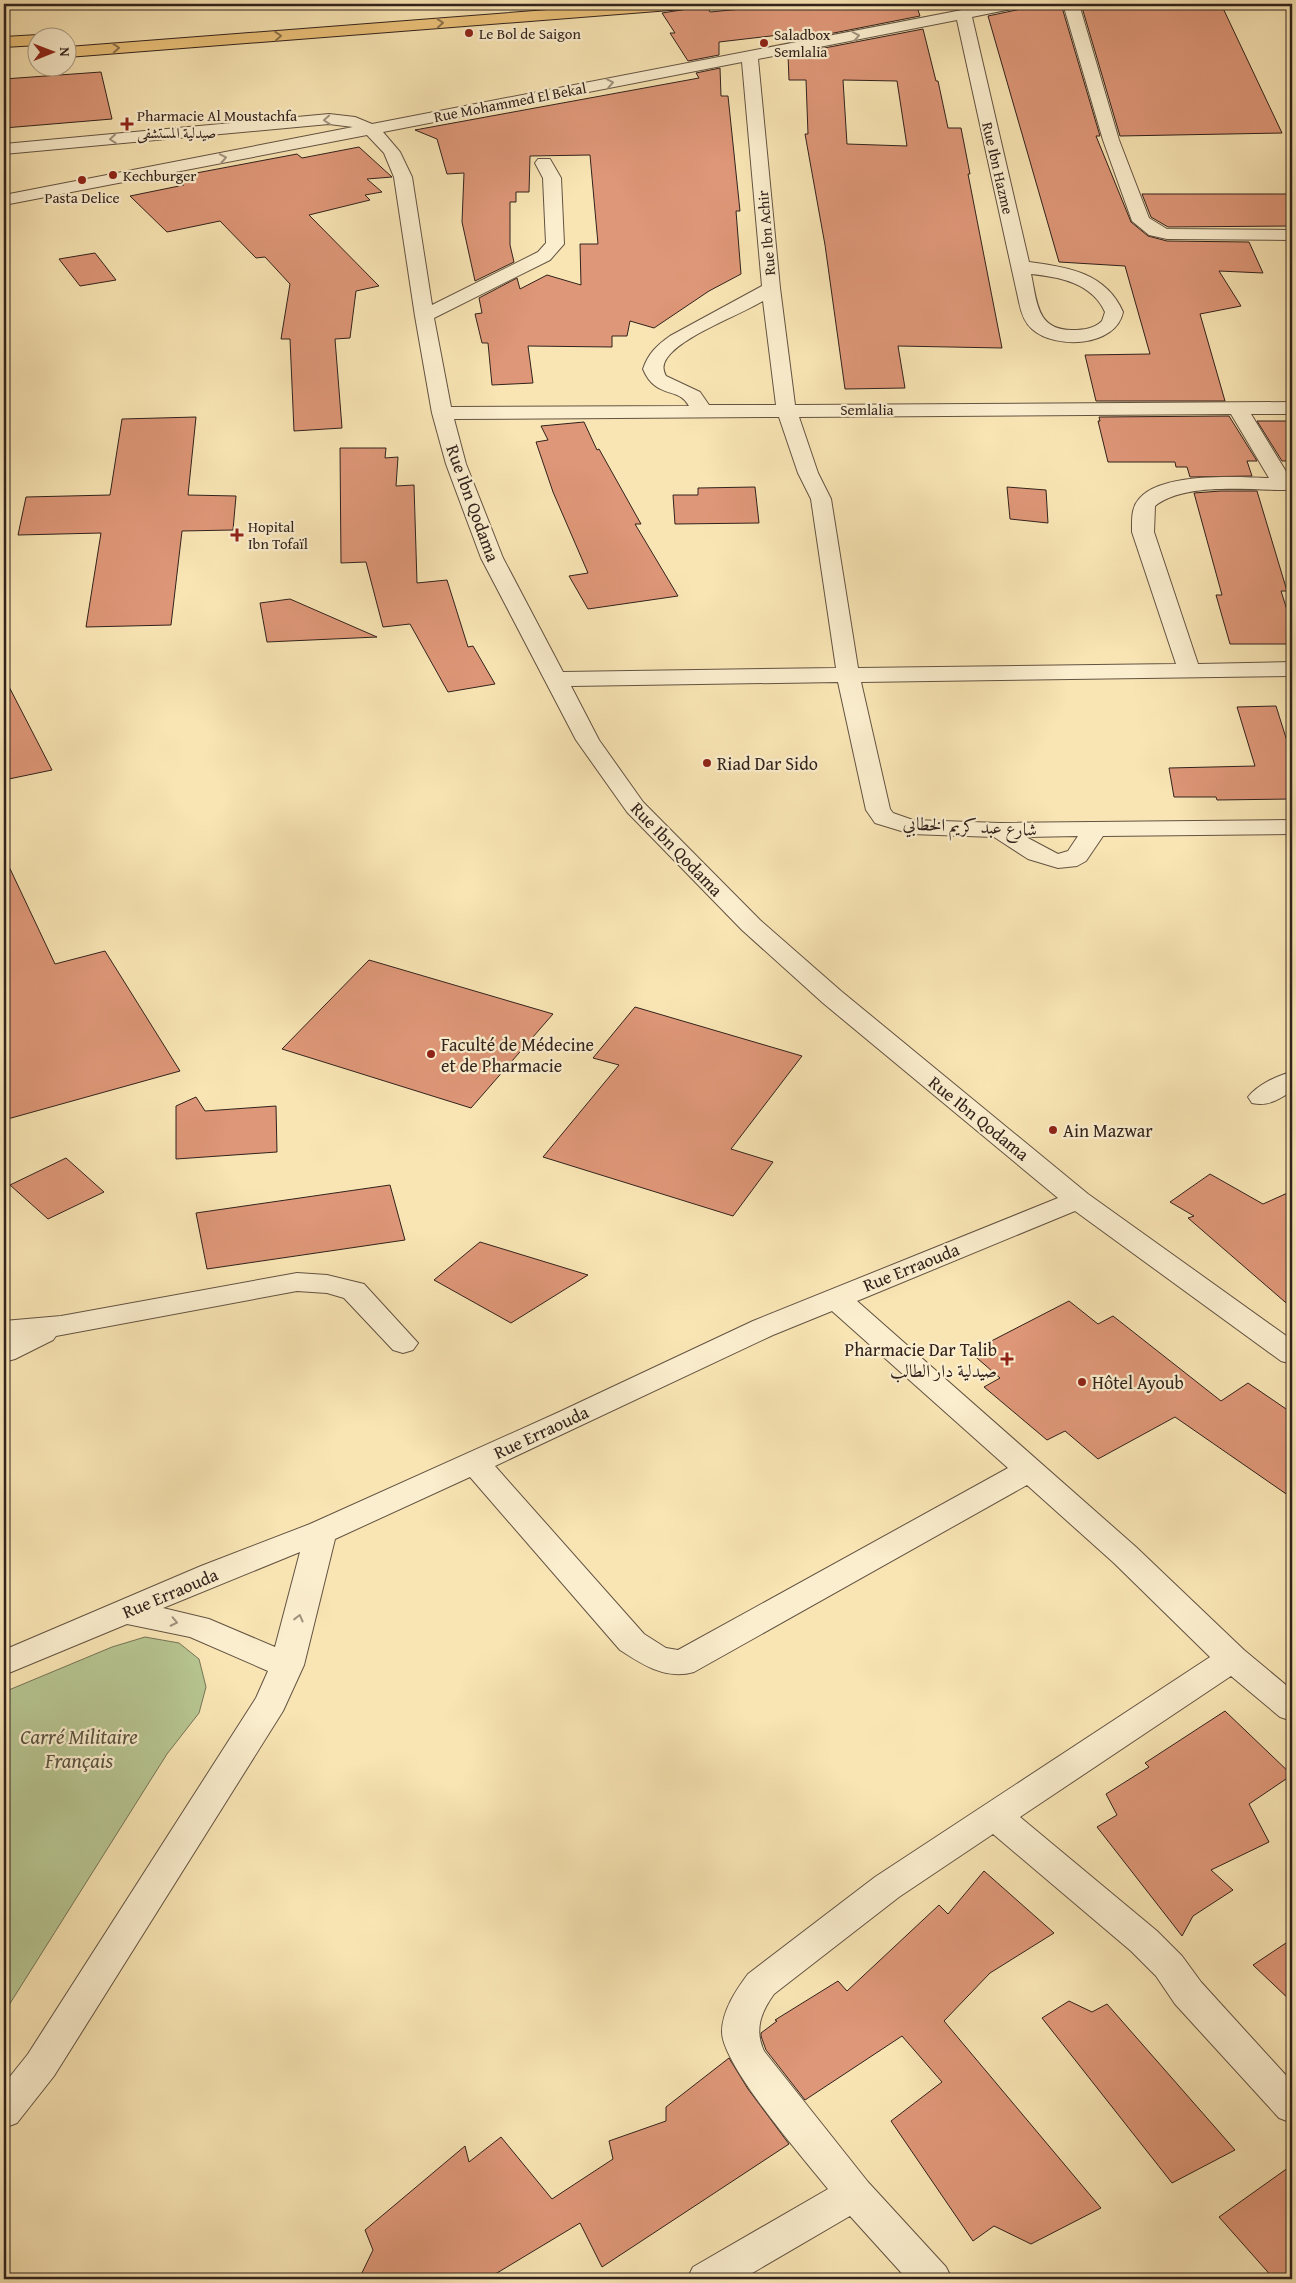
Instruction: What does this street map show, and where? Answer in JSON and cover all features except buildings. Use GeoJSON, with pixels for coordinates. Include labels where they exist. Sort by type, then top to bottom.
{"type":"FeatureCollection","features":[{"type":"Feature","properties":{"kind":"main road"},"geometry":{"type":"LineString","coordinates":[[78,37],[501,4]]}},
{"type":"Feature","properties":{"kind":"main road"},"geometry":{"type":"LineString","coordinates":[[78,51],[683,4]]}},
{"type":"Feature","properties":{"kind":"main road"},"geometry":{"type":"LineString","coordinates":[[4,42],[28,41]]}},
{"type":"Feature","properties":{"kind":"main road"},"geometry":{"type":"LineString","coordinates":[[4,57],[28,55]]}},
{"type":"Feature","properties":{"kind":"street","name":"Rue Mohammed El Bekal"},"geometry":{"type":"LineString","coordinates":[[4,200],[1016,4]]}},
{"type":"Feature","properties":{"kind":"street"},"geometry":{"type":"LineString","coordinates":[[1071,4],[1111,140],[1141,220],[1155,230],[1167,234],[1289,240]]}},
{"type":"Feature","properties":{"kind":"street","name":"Rue Ibn Hazme"},"geometry":{"type":"LineString","coordinates":[[963,14],[1021,267],[1034,321],[1052,332],[1066,336],[1080,336],[1106,329],[1113,322],[1114,312],[1101,291],[1082,280],[1054,272],[1021,267]]}},
{"type":"Feature","properties":{"kind":"street","name":"Rue Ibn Achir"},"geometry":{"type":"LineString","coordinates":[[750,57],[771,288],[786,401],[808,473]]}},
{"type":"Feature","properties":{"kind":"street"},"geometry":{"type":"LineString","coordinates":[[4,149],[329,119],[352,120],[373,129]]}},
{"type":"Feature","properties":{"kind":"street","name":"Rue Ibn Qodama"},"geometry":{"type":"LineString","coordinates":[[373,129],[399,164],[403,176],[424,316],[442,413],[456,464],[492,558],[588,740],[635,807],[751,925],[832,997],[1078,1200],[1292,1354]]}},
{"type":"Feature","properties":{"kind":"street"},"geometry":{"type":"LineString","coordinates":[[424,316],[551,251],[555,244],[552,178],[544,163]]}},
{"type":"Feature","properties":{"kind":"street"},"geometry":{"type":"LineString","coordinates":[[696,402],[657,379],[653,372],[654,363],[659,354],[677,338],[771,288]]}},
{"type":"Feature","properties":{"kind":"street","name":"Semlalia"},"geometry":{"type":"LineString","coordinates":[[442,413],[696,402],[786,401],[1238,409],[1292,408]]}},
{"type":"Feature","properties":{"kind":"street"},"geometry":{"type":"LineString","coordinates":[[1238,409],[1288,484]]}},
{"type":"Feature","properties":{"kind":"street","name":"شارع عبد كريم الخطابي"},"geometry":{"type":"LineString","coordinates":[[808,473],[821,499],[848,676],[878,810],[884,818],[911,827],[1000,830],[1043,858],[1056,860],[1075,858],[1082,851],[1094,830],[1292,827]]}},
{"type":"Feature","properties":{"kind":"street"},"geometry":{"type":"LineString","coordinates":[[1190,672],[1144,532],[1142,515],[1147,502],[1160,492],[1180,487],[1288,484]]}},
{"type":"Feature","properties":{"kind":"street"},"geometry":{"type":"LineString","coordinates":[[556,679],[1190,672],[1292,669]]}},
{"type":"Feature","properties":{"kind":"street"},"geometry":{"type":"LineString","coordinates":[[1262,1097],[1292,1080]]}},
{"type":"Feature","properties":{"kind":"street","name":"Rue Erraouda"},"geometry":{"type":"LineString","coordinates":[[4,1663],[212,1574],[321,1532],[763,1328],[835,1297],[1078,1200]]}},
{"type":"Feature","properties":{"kind":"street"},"geometry":{"type":"LineString","coordinates":[[4,1331],[61,1326],[297,1282],[327,1284],[354,1291],[403,1343]]}},
{"type":"Feature","properties":{"kind":"street"},"geometry":{"type":"LineString","coordinates":[[835,1297],[1125,1555],[1232,1659],[1292,1708]]}},
{"type":"Feature","properties":{"kind":"street"},"geometry":{"type":"LineString","coordinates":[[4,1352],[61,1326]]}},
{"type":"Feature","properties":{"kind":"street"},"geometry":{"type":"LineString","coordinates":[[474,1462],[632,1642],[658,1659],[682,1663],[1029,1470]]}},
{"type":"Feature","properties":{"kind":"street"},"geometry":{"type":"LineString","coordinates":[[4,2112],[42,2065],[271,1702],[287,1665],[321,1532]]}},
{"type":"Feature","properties":{"kind":"street"},"geometry":{"type":"LineString","coordinates":[[127,1612],[198,1627],[287,1665]]}},
{"type":"Feature","properties":{"kind":"street"},"geometry":{"type":"LineString","coordinates":[[932,2279],[854,2194],[751,2062],[741,2040],[742,2019],[749,2000],[761,1984],[887,1887],[1232,1659]]}},
{"type":"Feature","properties":{"kind":"street"},"geometry":{"type":"LineString","coordinates":[[994,1815],[1144,1941],[1169,1966],[1188,1993],[1292,2107]]}},
{"type":"Feature","properties":{"kind":"street"},"geometry":{"type":"LineString","coordinates":[[707,2279],[854,2194]]}},
{"type":"Feature","properties":{"kind":"green space","name":"Carré Militaire Français"},"geometry":{"type":"Polygon","coordinates":[[[145,1637],[179,1643],[199,1659],[206,1687],[199,1713],[167,1754],[4,2013],[4,1692],[112,1647],[145,1637]]]}},
{"type":"Feature","properties":{"kind":"place","name":"Le Bol de Saigon"},"geometry":{"type":"Point","coordinates":[469,33]}},
{"type":"Feature","properties":{"kind":"place","name":"Saladbox Semlalia"},"geometry":{"type":"Point","coordinates":[764,43]}},
{"type":"Feature","properties":{"kind":"place","name":"Pharmacie Al Moustachfa صيدلية المستشفى"},"geometry":{"type":"Point","coordinates":[127,124]}},
{"type":"Feature","properties":{"kind":"place","name":"Kechburger"},"geometry":{"type":"Point","coordinates":[113,175]}},
{"type":"Feature","properties":{"kind":"place","name":"Pasta Delice"},"geometry":{"type":"Point","coordinates":[82,180]}},
{"type":"Feature","properties":{"kind":"place","name":"Hopital Ibn Tofaïl"},"geometry":{"type":"Point","coordinates":[237,535]}},
{"type":"Feature","properties":{"kind":"place","name":"Riad Dar Sido"},"geometry":{"type":"Point","coordinates":[707,763]}},
{"type":"Feature","properties":{"kind":"place","name":"Faculté de Médecine et de Pharmacie"},"geometry":{"type":"Point","coordinates":[431,1054]}},
{"type":"Feature","properties":{"kind":"place","name":"Ain Mazwar"},"geometry":{"type":"Point","coordinates":[1053,1130]}},
{"type":"Feature","properties":{"kind":"place","name":"Pharmacie Dar Talib صيدلية دار الطالب"},"geometry":{"type":"Point","coordinates":[1007,1359]}},
{"type":"Feature","properties":{"kind":"place","name":"Hôtel Ayoub"},"geometry":{"type":"Point","coordinates":[1082,1382]}}]}
